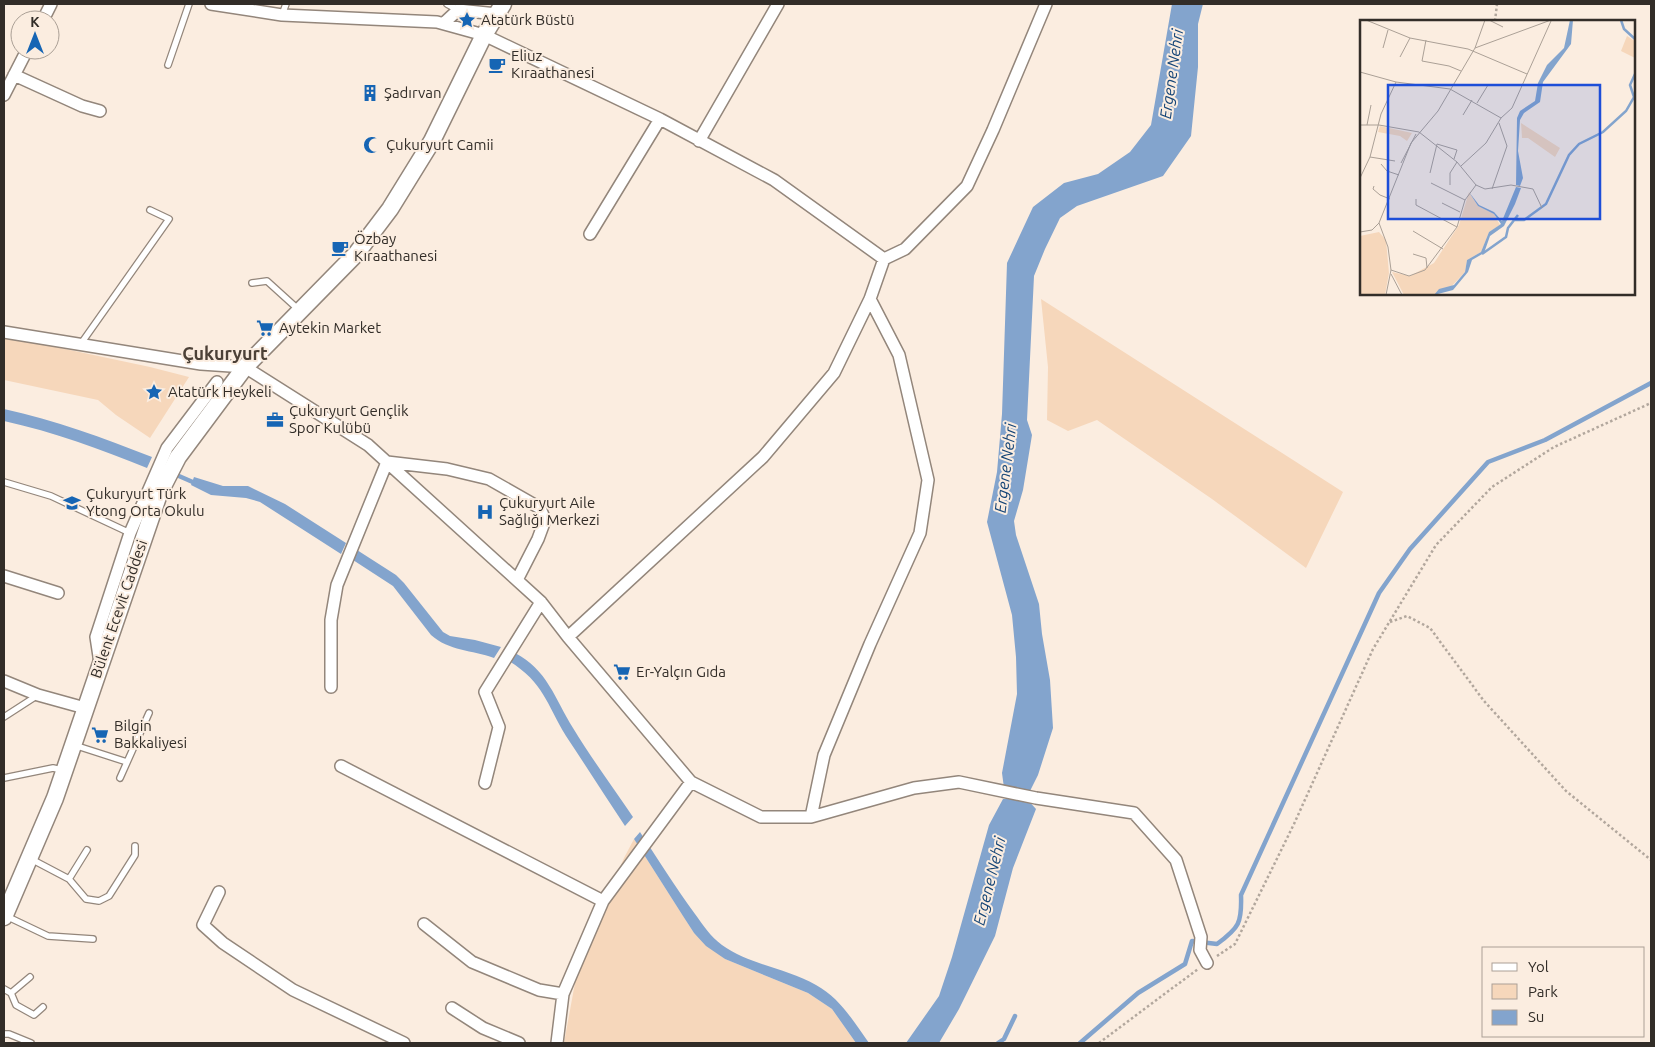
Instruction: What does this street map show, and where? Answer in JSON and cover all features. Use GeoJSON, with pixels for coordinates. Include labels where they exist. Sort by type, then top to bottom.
{"type":"FeatureCollection","features":[{"type":"Feature","properties":{"kind":"main road","name":"Bülent Ecevit Caddesi"},"geometry":{"type":"LineString","coordinates":[[4,916],[9,890],[29,858],[55,798],[100,665],[136,536],[178,458],[222,387],[245,367],[356,254],[390,209],[432,141],[484,35],[500,9]]}},
{"type":"Feature","properties":{"kind":"street"},"geometry":{"type":"LineString","coordinates":[[211,4],[246,6],[282,15],[437,22],[484,35],[660,119],[774,180],[884,259]]}},
{"type":"Feature","properties":{"kind":"street"},"geometry":{"type":"LineString","coordinates":[[699,141],[778,4]]}},
{"type":"Feature","properties":{"kind":"street"},"geometry":{"type":"LineString","coordinates":[[568,637],[763,457],[834,373],[870,299],[884,259],[905,249],[967,186],[993,130],[1046,4]]}},
{"type":"Feature","properties":{"kind":"street"},"geometry":{"type":"LineString","coordinates":[[444,23],[452,7],[500,9]]}},
{"type":"Feature","properties":{"kind":"street"},"geometry":{"type":"LineString","coordinates":[[4,95],[22,60]]}},
{"type":"Feature","properties":{"kind":"street"},"geometry":{"type":"LineString","coordinates":[[14,75],[82,106],[100,111]]}},
{"type":"Feature","properties":{"kind":"street"},"geometry":{"type":"LineString","coordinates":[[590,234],[660,119]]}},
{"type":"Feature","properties":{"kind":"street"},"geometry":{"type":"LineString","coordinates":[[811,817],[824,755],[870,644],[920,533],[928,480],[899,355],[870,299]]}},
{"type":"Feature","properties":{"kind":"street"},"geometry":{"type":"LineString","coordinates":[[4,332],[201,364],[245,367],[368,445],[541,602],[568,637],[691,782],[760,817],[811,817],[914,788],[959,782],[1036,798],[1134,813],[1176,860],[1201,937],[1200,950],[1207,964]]}},
{"type":"Feature","properties":{"kind":"street"},"geometry":{"type":"LineString","coordinates":[[136,536],[158,468],[167,448],[222,387],[201,364]]}},
{"type":"Feature","properties":{"kind":"street"},"geometry":{"type":"LineString","coordinates":[[331,687],[330,620],[337,585],[387,462]]}},
{"type":"Feature","properties":{"kind":"street"},"geometry":{"type":"LineString","coordinates":[[387,462],[447,469],[489,479],[540,508],[544,520],[538,539],[517,580]]}},
{"type":"Feature","properties":{"kind":"street"},"geometry":{"type":"LineString","coordinates":[[4,576],[58,593]]}},
{"type":"Feature","properties":{"kind":"street"},"geometry":{"type":"LineString","coordinates":[[485,783],[500,727],[485,692],[541,602]]}},
{"type":"Feature","properties":{"kind":"street"},"geometry":{"type":"LineString","coordinates":[[4,681],[38,695],[85,708]]}},
{"type":"Feature","properties":{"kind":"street"},"geometry":{"type":"LineString","coordinates":[[341,766],[603,901]]}},
{"type":"Feature","properties":{"kind":"street"},"geometry":{"type":"LineString","coordinates":[[557,1043],[563,994],[603,901],[691,782]]}},
{"type":"Feature","properties":{"kind":"street"},"geometry":{"type":"LineString","coordinates":[[219,892],[203,925],[223,944],[293,990],[404,1043]]}},
{"type":"Feature","properties":{"kind":"street"},"geometry":{"type":"LineString","coordinates":[[424,924],[472,962],[539,990],[563,994]]}},
{"type":"Feature","properties":{"kind":"street"},"geometry":{"type":"LineString","coordinates":[[452,1008],[483,1028],[519,1043]]}},
{"type":"Feature","properties":{"kind":"lane"},"geometry":{"type":"LineString","coordinates":[[168,65],[189,4]]}},
{"type":"Feature","properties":{"kind":"lane"},"geometry":{"type":"LineString","coordinates":[[282,15],[286,4]]}},
{"type":"Feature","properties":{"kind":"lane"},"geometry":{"type":"LineString","coordinates":[[80,345],[168,219],[150,210]]}},
{"type":"Feature","properties":{"kind":"lane"},"geometry":{"type":"LineString","coordinates":[[252,283],[267,281],[300,311]]}},
{"type":"Feature","properties":{"kind":"lane"},"geometry":{"type":"LineString","coordinates":[[4,482],[51,496],[136,536]]}},
{"type":"Feature","properties":{"kind":"lane"},"geometry":{"type":"LineString","coordinates":[[4,717],[38,695]]}},
{"type":"Feature","properties":{"kind":"lane"},"geometry":{"type":"LineString","coordinates":[[120,778],[149,713]]}},
{"type":"Feature","properties":{"kind":"lane"},"geometry":{"type":"LineString","coordinates":[[72,745],[127,762]]}},
{"type":"Feature","properties":{"kind":"lane"},"geometry":{"type":"LineString","coordinates":[[4,778],[53,768],[64,771]]}},
{"type":"Feature","properties":{"kind":"lane"},"geometry":{"type":"LineString","coordinates":[[29,858],[69,879],[86,899],[99,900],[109,896],[135,856],[135,846]]}},
{"type":"Feature","properties":{"kind":"lane"},"geometry":{"type":"LineString","coordinates":[[69,879],[87,850]]}},
{"type":"Feature","properties":{"kind":"lane"},"geometry":{"type":"LineString","coordinates":[[4,916],[48,936],[93,939]]}},
{"type":"Feature","properties":{"kind":"lane"},"geometry":{"type":"LineString","coordinates":[[11,994],[30,977]]}},
{"type":"Feature","properties":{"kind":"lane"},"geometry":{"type":"LineString","coordinates":[[4,989],[11,994],[16,1005],[34,1015],[43,1007]]}},
{"type":"Feature","properties":{"kind":"lane"},"geometry":{"type":"LineString","coordinates":[[4,1034],[9,1034],[31,1043]]}},
{"type":"Feature","properties":{"kind":"path"},"geometry":{"type":"LineString","coordinates":[[1494,20],[1497,4]]}},
{"type":"Feature","properties":{"kind":"path"},"geometry":{"type":"LineString","coordinates":[[1100,1043],[1235,944],[1294,824],[1373,649],[1436,545],[1492,486],[1554,447],[1651,403]]}},
{"type":"Feature","properties":{"kind":"path"},"geometry":{"type":"LineString","coordinates":[[1389,623],[1407,616],[1430,628],[1484,701],[1566,791],[1651,860]]}},
{"type":"Feature","properties":{"kind":"green space"},"geometry":{"type":"Polygon","coordinates":[[[1041,299],[1343,492],[1306,568],[1212,499],[1097,420],[1068,431],[1047,420],[1048,367],[1041,299]]]}},
{"type":"Feature","properties":{"kind":"green space"},"geometry":{"type":"Polygon","coordinates":[[[4,336],[189,377],[150,438],[98,400],[4,380],[4,336]]]}},
{"type":"Feature","properties":{"kind":"green space"},"geometry":{"type":"Polygon","coordinates":[[[634,839],[694,933],[725,959],[808,993],[832,1009],[856,1043],[564,1043],[579,961],[634,839]]]}},
{"type":"Feature","properties":{"kind":"water","name":"Ergene Nehri"},"geometry":{"type":"Polygon","coordinates":[[[1172,4],[1203,4],[1198,24],[1198,67],[1191,136],[1163,176],[1077,206],[1060,218],[1034,276],[1027,420],[1032,435],[1023,490],[1014,521],[1016,535],[1039,604],[1050,680],[1053,728],[1038,775],[1030,791],[1004,788],[1002,773],[1017,694],[1016,657],[1012,615],[987,522],[997,472],[1002,414],[1007,263],[1033,207],[1064,183],[1098,174],[1130,152],[1151,125],[1172,4]]]}},
{"type":"Feature","properties":{"kind":"water"},"geometry":{"type":"Polygon","coordinates":[[[4,409],[97,436],[152,457],[147,468],[41,430],[4,421],[4,409]]]}},
{"type":"Feature","properties":{"kind":"water"},"geometry":{"type":"Polygon","coordinates":[[[194,477],[223,486],[248,486],[285,504],[346,543],[341,554],[260,502],[246,498],[211,495],[191,485],[194,477]]]}},
{"type":"Feature","properties":{"kind":"water"},"geometry":{"type":"Polygon","coordinates":[[[357,550],[396,575],[443,632],[450,636],[501,647],[494,658],[453,647],[431,635],[393,586],[353,560],[357,550]]]}},
{"type":"Feature","properties":{"kind":"water"},"geometry":{"type":"Polygon","coordinates":[[[515,653],[535,667],[543,676],[580,739],[633,817],[625,826],[566,736],[543,694],[530,677],[509,661],[515,653]]]}},
{"type":"Feature","properties":{"kind":"water","name":"Ergene Nehri"},"geometry":{"type":"Polygon","coordinates":[[[1003,799],[1027,799],[1036,809],[1013,868],[995,936],[959,1009],[939,1043],[906,1043],[939,996],[952,957],[989,825],[1003,799]]]}},
{"type":"Feature","properties":{"kind":"water"},"geometry":{"type":"Polygon","coordinates":[[[640,832],[688,904],[718,942],[744,957],[793,974],[825,990],[846,1011],[869,1043],[856,1043],[832,1009],[808,993],[725,959],[706,946],[694,933],[634,839],[640,832]]]}},
{"type":"Feature","properties":{"kind":"waterway"},"geometry":{"type":"LineString","coordinates":[[1080,1043],[1138,993],[1185,964],[1192,941],[1217,944],[1235,929],[1240,919],[1241,895],[1379,593],[1410,549],[1488,462],[1545,440],[1651,383]]}},
{"type":"Feature","properties":{"kind":"waterway"},"geometry":{"type":"LineString","coordinates":[[172,473],[195,483]]}},
{"type":"Feature","properties":{"kind":"waterway"},"geometry":{"type":"LineString","coordinates":[[998,1043],[1004,1039],[1015,1016]]}},
{"type":"Feature","properties":{"kind":"place","name":"Atatürk Büstü"},"geometry":{"type":"Point","coordinates":[467,20]}},
{"type":"Feature","properties":{"kind":"place","name":"Eliuz Kıraathanesi"},"geometry":{"type":"Point","coordinates":[497,65]}},
{"type":"Feature","properties":{"kind":"place","name":"Şadırvan"},"geometry":{"type":"Point","coordinates":[370,93]}},
{"type":"Feature","properties":{"kind":"place","name":"Çukuryurt Camii"},"geometry":{"type":"Point","coordinates":[372,145]}},
{"type":"Feature","properties":{"kind":"place","name":"Özbay Kıraathanesi"},"geometry":{"type":"Point","coordinates":[340,248]}},
{"type":"Feature","properties":{"kind":"place","name":"Aytekin Market"},"geometry":{"type":"Point","coordinates":[265,328]}},
{"type":"Feature","properties":{"kind":"place","name":"Atatürk Heykeli"},"geometry":{"type":"Point","coordinates":[154,392]}},
{"type":"Feature","properties":{"kind":"place","name":"Çukuryurt Gençlik Spor Kulübü"},"geometry":{"type":"Point","coordinates":[275,420]}},
{"type":"Feature","properties":{"kind":"place","name":"Çukuryurt Türk Ytong Orta Okulu"},"geometry":{"type":"Point","coordinates":[72,503]}},
{"type":"Feature","properties":{"kind":"place","name":"Çukuryurt Aile Sağlığı Merkezi"},"geometry":{"type":"Point","coordinates":[485,512]}},
{"type":"Feature","properties":{"kind":"place","name":"Er-Yalçın Gıda"},"geometry":{"type":"Point","coordinates":[622,672]}},
{"type":"Feature","properties":{"kind":"place","name":"Bilgin Bakkaliyesi"},"geometry":{"type":"Point","coordinates":[100,735]}},
{"type":"Feature","properties":{"kind":"district","name":"Çukuryurt"},"geometry":{"type":"Point","coordinates":[225,354]}}]}
